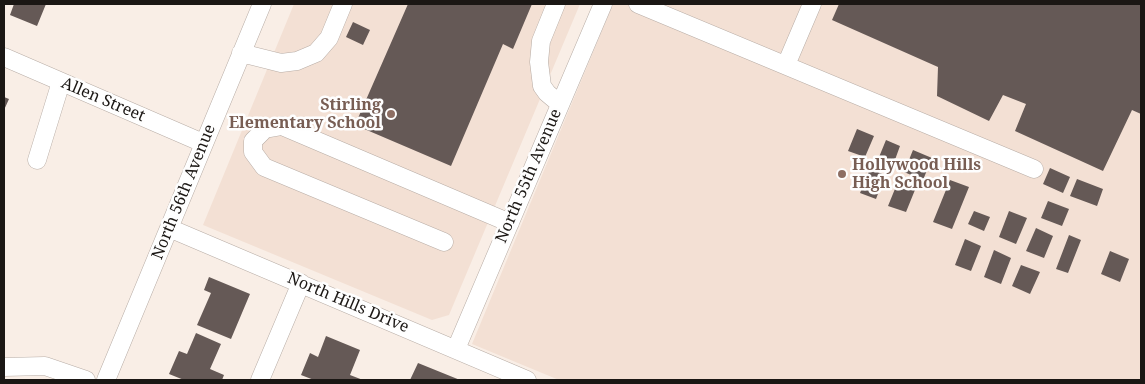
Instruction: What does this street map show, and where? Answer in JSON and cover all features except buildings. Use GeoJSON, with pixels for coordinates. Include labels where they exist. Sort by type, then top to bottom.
{"type":"FeatureCollection","features":[{"type":"Feature","properties":{"kind":"street","name":"North 56th Avenue"},"geometry":{"type":"LineString","coordinates":[[106,380],[262,4]]}},
{"type":"Feature","properties":{"kind":"street"},"geometry":{"type":"LineString","coordinates":[[241,53],[281,63],[297,61],[316,53],[329,38],[344,4]]}},
{"type":"Feature","properties":{"kind":"street"},"geometry":{"type":"LineString","coordinates":[[556,4],[541,41],[539,62],[542,86],[560,104]]}},
{"type":"Feature","properties":{"kind":"street","name":"North 55th Avenue"},"geometry":{"type":"LineString","coordinates":[[456,349],[603,4]]}},
{"type":"Feature","properties":{"kind":"street"},"geometry":{"type":"LineString","coordinates":[[638,4],[1034,169]]}},
{"type":"Feature","properties":{"kind":"street"},"geometry":{"type":"LineString","coordinates":[[786,65],[812,4]]}},
{"type":"Feature","properties":{"kind":"street","name":"Allen Street"},"geometry":{"type":"LineString","coordinates":[[4,57],[203,143]]}},
{"type":"Feature","properties":{"kind":"street"},"geometry":{"type":"LineString","coordinates":[[37,160],[61,82]]}},
{"type":"Feature","properties":{"kind":"street"},"geometry":{"type":"LineString","coordinates":[[444,242],[264,166],[258,161],[253,152],[253,141],[265,129],[282,126],[510,223]]}},
{"type":"Feature","properties":{"kind":"street","name":"North Hills Drive"},"geometry":{"type":"LineString","coordinates":[[169,228],[456,349],[500,375],[527,380]]}},
{"type":"Feature","properties":{"kind":"street"},"geometry":{"type":"LineString","coordinates":[[260,380],[301,283]]}},
{"type":"Feature","properties":{"kind":"street"},"geometry":{"type":"LineString","coordinates":[[4,367],[45,366],[86,380]]}},
{"type":"Feature","properties":{"kind":"shaded area","name":"Stirling Elementary School"},"geometry":{"type":"Polygon","coordinates":[[[294,4],[580,4],[449,315],[432,320],[203,225],[294,4]]]}},
{"type":"Feature","properties":{"kind":"shaded area","name":"Hollywood Hills High School"},"geometry":{"type":"Polygon","coordinates":[[[613,4],[1141,4],[1141,380],[559,380],[472,344],[613,4]]]}},
{"type":"Feature","properties":{"kind":"place","name":"Stirling Elementary School"},"geometry":{"type":"Point","coordinates":[391,114]}},
{"type":"Feature","properties":{"kind":"place","name":"Hollywood Hills High School"},"geometry":{"type":"Point","coordinates":[842,174]}}]}
